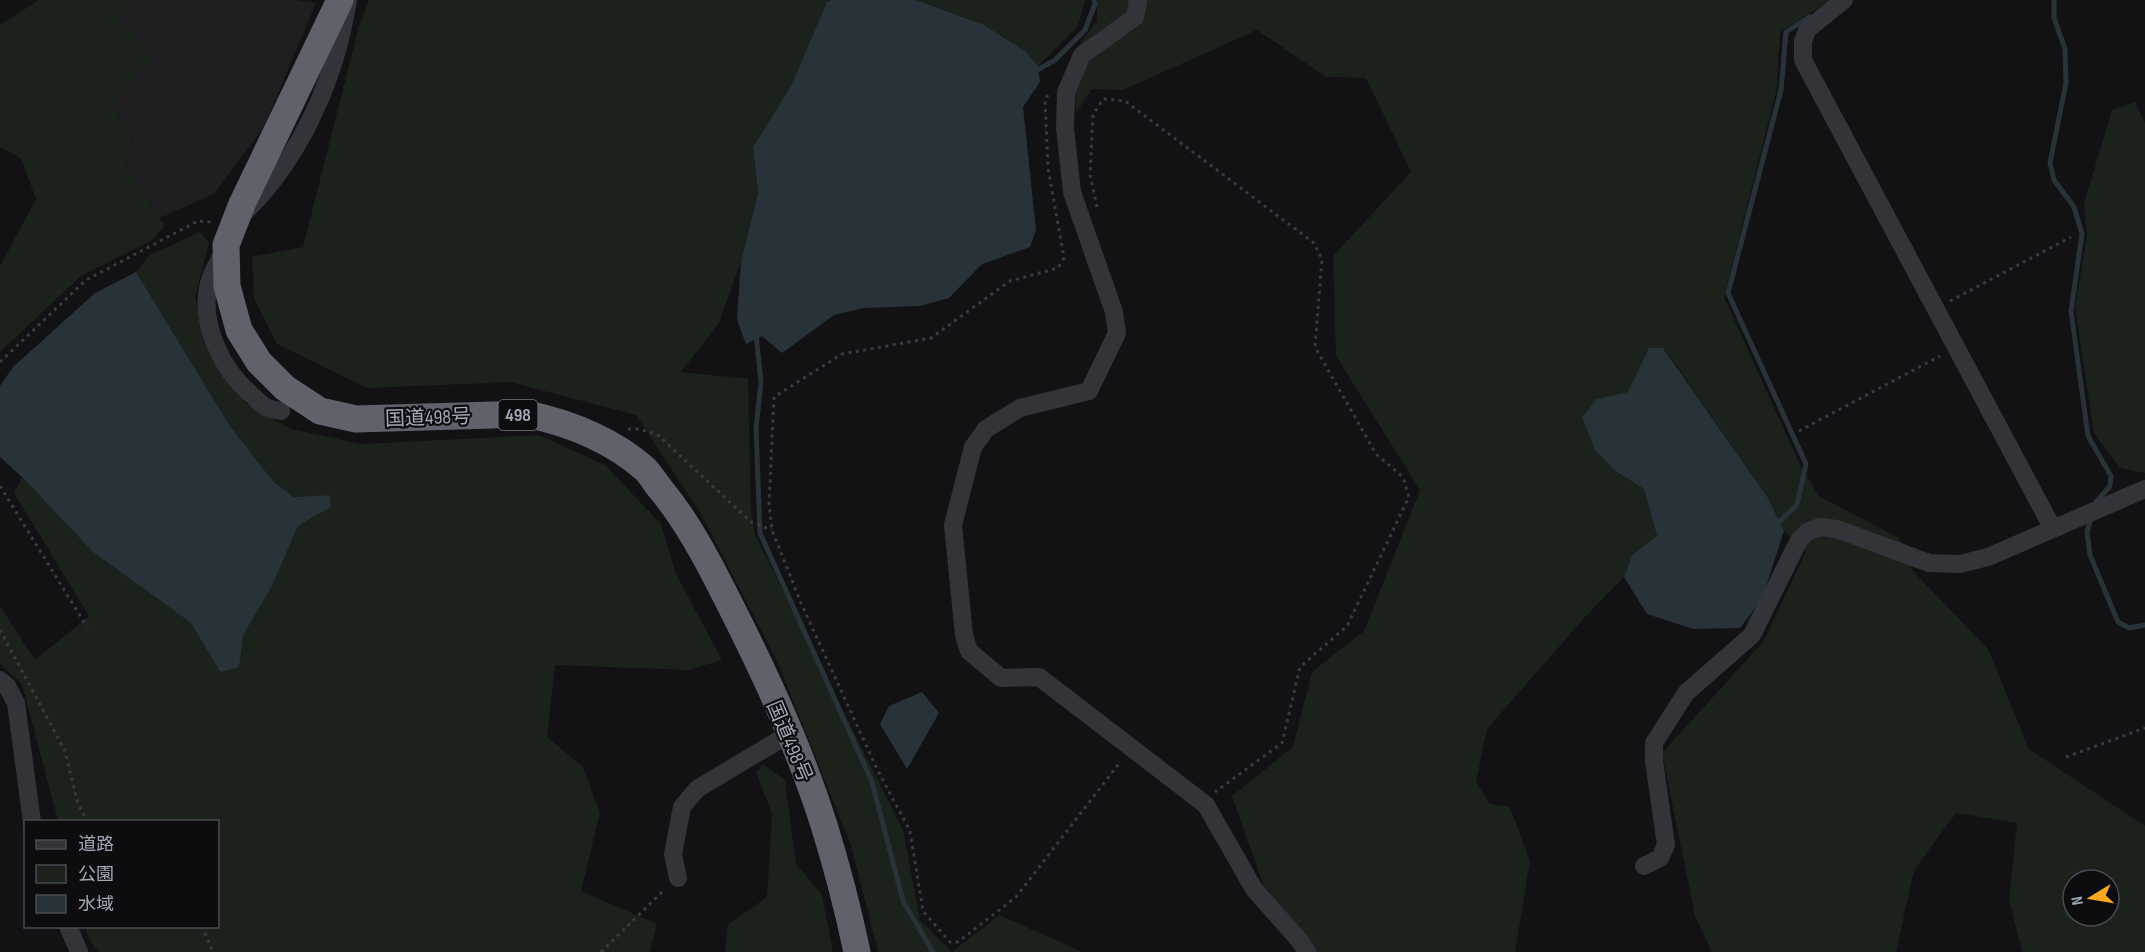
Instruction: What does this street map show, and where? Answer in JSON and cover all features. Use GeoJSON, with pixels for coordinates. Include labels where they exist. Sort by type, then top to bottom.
{"type":"FeatureCollection","features":[{"type":"Feature","properties":{"kind":"highway","name":"国道498号"},"geometry":{"type":"LineString","coordinates":[[340,0],[230,234],[227,286],[238,330],[259,362],[285,388],[320,411],[356,419],[527,414],[554,420],[585,431],[645,470],[672,503],[698,542],[731,606],[789,734],[823,823],[844,894],[857,952]]}},
{"type":"Feature","properties":{"kind":"street"},"geometry":{"type":"LineString","coordinates":[[281,411],[267,408],[248,392],[230,371],[217,349],[207,309],[209,283],[230,234],[274,181],[303,132],[326,85],[345,22],[348,0]]}},
{"type":"Feature","properties":{"kind":"street"},"geometry":{"type":"LineString","coordinates":[[1137,0],[1135,17],[1082,55],[1066,92],[1065,128],[1072,192],[1114,312],[1117,333],[1089,391],[1020,408],[986,429],[973,447],[952,525],[964,635],[969,651],[1001,678],[1039,677],[1206,805],[1254,889],[1307,952]]}},
{"type":"Feature","properties":{"kind":"street"},"geometry":{"type":"LineString","coordinates":[[1844,0],[1808,29],[1803,41],[1803,60],[2053,529]]}},
{"type":"Feature","properties":{"kind":"street"},"geometry":{"type":"LineString","coordinates":[[1644,866],[1660,858],[1666,845],[1654,761],[1654,743],[1686,693],[1752,635],[1798,540],[1807,532],[1820,527],[1837,529],[1929,563],[1960,564],[1988,557],[2145,489]]}},
{"type":"Feature","properties":{"kind":"street"},"geometry":{"type":"LineString","coordinates":[[0,680],[7,686],[16,703],[32,820]]}},
{"type":"Feature","properties":{"kind":"street"},"geometry":{"type":"LineString","coordinates":[[678,878],[673,854],[682,807],[697,789],[789,734]]}},
{"type":"Feature","properties":{"kind":"street"},"geometry":{"type":"LineString","coordinates":[[68,928],[79,952]]}},
{"type":"Feature","properties":{"kind":"path"},"geometry":{"type":"LineString","coordinates":[[1050,92],[1045,100],[1048,168],[1064,258],[1058,268],[1010,281],[931,338],[842,354],[774,397],[769,504],[772,530],[801,603],[872,759],[910,831],[923,911],[951,942],[958,942],[1016,897],[1132,747]]}},
{"type":"Feature","properties":{"kind":"path"},"geometry":{"type":"LineString","coordinates":[[1098,209],[1090,175],[1093,115],[1103,99],[1125,101],[1314,243],[1322,259],[1315,347],[1376,454],[1403,477],[1409,496],[1347,626],[1299,667],[1282,743],[1212,794],[1206,805]]}},
{"type":"Feature","properties":{"kind":"path"},"geometry":{"type":"LineString","coordinates":[[0,362],[86,280],[198,221],[230,234]]}},
{"type":"Feature","properties":{"kind":"path"},"geometry":{"type":"LineString","coordinates":[[1935,309],[2071,237]]}},
{"type":"Feature","properties":{"kind":"path"},"geometry":{"type":"LineString","coordinates":[[1799,431],[1956,347]]}},
{"type":"Feature","properties":{"kind":"path"},"geometry":{"type":"LineString","coordinates":[[628,429],[657,434],[751,522],[772,530]]}},
{"type":"Feature","properties":{"kind":"path"},"geometry":{"type":"LineString","coordinates":[[0,486],[87,627]]}},
{"type":"Feature","properties":{"kind":"path"},"geometry":{"type":"LineString","coordinates":[[0,630],[65,752],[78,804],[87,820]]}},
{"type":"Feature","properties":{"kind":"path"},"geometry":{"type":"LineString","coordinates":[[2066,757],[2145,728]]}},
{"type":"Feature","properties":{"kind":"path"},"geometry":{"type":"LineString","coordinates":[[601,952],[678,878]]}},
{"type":"Feature","properties":{"kind":"path"},"geometry":{"type":"LineString","coordinates":[[202,928],[213,952]]}},
{"type":"Feature","properties":{"kind":"shaded area"},"geometry":{"type":"Polygon","coordinates":[[[134,0],[297,0],[316,3],[264,127],[214,194],[160,218],[126,167],[133,141],[112,105],[151,58],[118,17],[134,0]]]}},
{"type":"Feature","properties":{"kind":"green space"},"geometry":{"type":"Polygon","coordinates":[[[39,0],[134,0],[118,17],[152,58],[112,106],[133,141],[126,167],[165,226],[151,241],[82,275],[0,352],[0,266],[36,199],[21,158],[0,147],[0,25],[39,0]]]}},
{"type":"Feature","properties":{"kind":"green space"},"geometry":{"type":"Polygon","coordinates":[[[369,0],[831,0],[827,2],[791,86],[753,147],[758,193],[741,261],[719,323],[681,372],[748,379],[751,512],[755,535],[903,830],[920,920],[952,952],[878,952],[851,845],[777,661],[701,514],[636,415],[510,382],[367,388],[277,344],[254,298],[252,257],[303,247],[359,26],[369,0]]]}},
{"type":"Feature","properties":{"kind":"green space"},"geometry":{"type":"Polygon","coordinates":[[[916,0],[1085,0],[1078,26],[1038,66],[1026,53],[997,34],[966,18],[916,0]]]}},
{"type":"Feature","properties":{"kind":"green space"},"geometry":{"type":"Polygon","coordinates":[[[1097,0],[1831,0],[1780,32],[1777,88],[1724,297],[1800,465],[1819,496],[1899,538],[1912,570],[1988,649],[2029,749],[2145,826],[2145,952],[2022,952],[2009,899],[2017,823],[1956,813],[1914,870],[1896,952],[1712,952],[1695,916],[1662,753],[1764,641],[1806,551],[1784,531],[1768,498],[1664,348],[1628,392],[1597,399],[1614,470],[1644,489],[1657,536],[1632,555],[1624,577],[1586,616],[1487,729],[1476,782],[1490,804],[1510,807],[1530,861],[1515,952],[1315,952],[1263,884],[1232,796],[1293,747],[1312,672],[1364,631],[1420,490],[1336,356],[1333,256],[1411,172],[1366,78],[1326,77],[1257,30],[1123,90],[1092,89],[1076,113],[1072,54],[1097,21],[1097,0]]]}},
{"type":"Feature","properties":{"kind":"green space"},"geometry":{"type":"Polygon","coordinates":[[[2135,102],[2145,123],[2145,473],[2120,468],[2094,433],[2075,308],[2087,235],[2084,203],[2112,110],[2135,102]]]}},
{"type":"Feature","properties":{"kind":"green space"},"geometry":{"type":"Polygon","coordinates":[[[200,232],[209,243],[195,297],[209,354],[245,403],[291,429],[361,444],[539,435],[605,465],[661,524],[676,574],[722,660],[689,670],[555,665],[547,737],[583,767],[600,813],[581,891],[657,924],[650,952],[98,952],[89,939],[85,928],[219,928],[219,820],[58,820],[22,684],[0,664],[0,606],[35,660],[89,616],[14,493],[22,477],[93,552],[191,623],[220,672],[272,586],[298,526],[331,507],[330,495],[294,497],[273,481],[230,426],[136,272],[150,255],[200,232]]]}},
{"type":"Feature","properties":{"kind":"green space"},"geometry":{"type":"Polygon","coordinates":[[[763,764],[785,780],[796,864],[822,895],[833,952],[725,952],[728,925],[767,897],[772,814],[756,772],[763,764]]]}},
{"type":"Feature","properties":{"kind":"green space"},"geometry":{"type":"Polygon","coordinates":[[[999,915],[1083,952],[952,952],[999,915]]]}},
{"type":"Feature","properties":{"kind":"water"},"geometry":{"type":"Polygon","coordinates":[[[831,0],[916,0],[984,25],[1026,52],[1038,66],[1040,82],[1023,107],[1036,230],[1030,247],[982,264],[949,298],[920,306],[864,308],[834,315],[782,353],[762,336],[746,344],[737,320],[741,261],[758,193],[753,147],[791,86],[827,2],[831,0]]]}},
{"type":"Feature","properties":{"kind":"water"},"geometry":{"type":"Polygon","coordinates":[[[136,272],[230,426],[273,481],[294,497],[330,495],[331,507],[298,526],[272,586],[243,635],[239,667],[220,672],[191,623],[93,552],[0,457],[0,386],[13,367],[95,293],[136,272]]]}},
{"type":"Feature","properties":{"kind":"water"},"geometry":{"type":"Polygon","coordinates":[[[1649,348],[1663,348],[1768,498],[1784,531],[1762,599],[1740,628],[1693,629],[1647,614],[1624,577],[1632,555],[1657,536],[1644,489],[1614,470],[1595,450],[1582,417],[1597,399],[1628,392],[1649,348]]]}},
{"type":"Feature","properties":{"kind":"water"},"geometry":{"type":"Polygon","coordinates":[[[922,692],[939,713],[907,769],[880,724],[889,706],[922,692]]]}},
{"type":"Feature","properties":{"kind":"waterway"},"geometry":{"type":"LineString","coordinates":[[1034,72],[1055,60],[1085,30],[1095,4],[1094,0]]}},
{"type":"Feature","properties":{"kind":"waterway"},"geometry":{"type":"LineString","coordinates":[[2054,0],[2054,18],[2065,49],[2066,83],[2050,163],[2054,180],[2074,207],[2082,234],[2071,311],[2088,436],[2111,476],[2110,486],[2094,506]]}},
{"type":"Feature","properties":{"kind":"waterway"},"geometry":{"type":"LineString","coordinates":[[1776,525],[1797,505],[1806,464],[1728,293],[1781,90],[1786,32],[1809,17]]}},
{"type":"Feature","properties":{"kind":"waterway"},"geometry":{"type":"LineString","coordinates":[[756,334],[761,382],[756,428],[760,533],[872,782],[903,901],[933,952]]}},
{"type":"Feature","properties":{"kind":"waterway"},"geometry":{"type":"LineString","coordinates":[[2091,518],[2087,532],[2090,555],[2118,622],[2129,628],[2145,625]]}}]}
